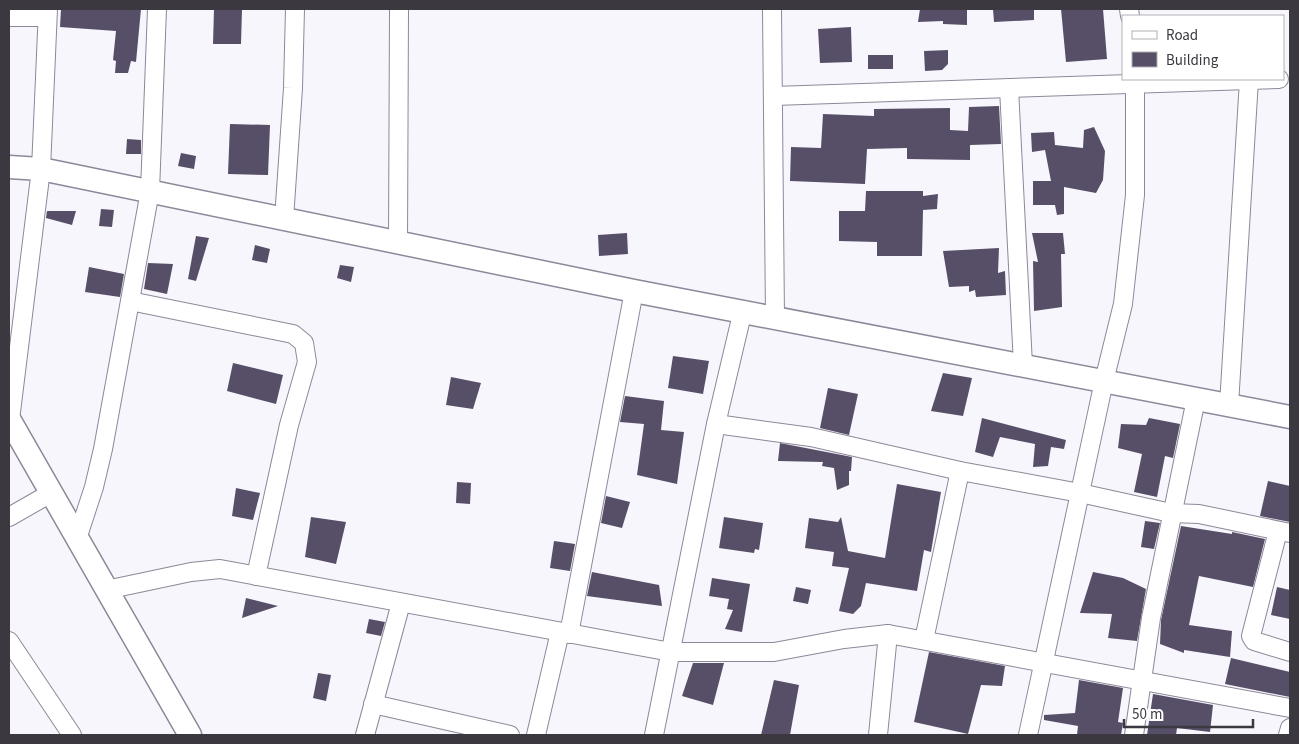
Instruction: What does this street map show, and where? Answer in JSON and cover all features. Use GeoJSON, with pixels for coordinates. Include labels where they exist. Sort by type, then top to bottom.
{"type":"FeatureCollection","features":[{"type":"Feature","properties":{"kind":"street"},"geometry":{"type":"LineString","coordinates":[[77,539],[100,459],[150,191],[157,9]]}},
{"type":"Feature","properties":{"kind":"street"},"geometry":{"type":"LineString","coordinates":[[284,219],[293,88],[295,9]]}},
{"type":"Feature","properties":{"kind":"street"},"geometry":{"type":"LineString","coordinates":[[398,242],[399,9]]}},
{"type":"Feature","properties":{"kind":"street"},"geometry":{"type":"LineString","coordinates":[[772,9],[776,318]]}},
{"type":"Feature","properties":{"kind":"street"},"geometry":{"type":"LineString","coordinates":[[9,17],[48,13],[41,169],[9,419],[190,735]]}},
{"type":"Feature","properties":{"kind":"street"},"geometry":{"type":"LineString","coordinates":[[774,96],[1009,88],[1135,81],[1249,80],[1229,405]]}},
{"type":"Feature","properties":{"kind":"street"},"geometry":{"type":"LineString","coordinates":[[1028,735],[1104,381],[1123,304],[1135,195],[1135,81]]}},
{"type":"Feature","properties":{"kind":"street"},"geometry":{"type":"LineString","coordinates":[[1009,88],[1023,365]]}},
{"type":"Feature","properties":{"kind":"street"},"geometry":{"type":"LineString","coordinates":[[9,166],[41,169],[634,291],[743,310],[1290,418]]}},
{"type":"Feature","properties":{"kind":"street"},"geometry":{"type":"LineString","coordinates":[[536,735],[564,633],[634,291]]}},
{"type":"Feature","properties":{"kind":"street"},"geometry":{"type":"LineString","coordinates":[[130,301],[293,334],[304,343],[307,362],[289,426],[256,576]]}},
{"type":"Feature","properties":{"kind":"street"},"geometry":{"type":"LineString","coordinates":[[654,735],[716,424],[743,310]]}},
{"type":"Feature","properties":{"kind":"street"},"geometry":{"type":"LineString","coordinates":[[1134,735],[1141,680],[1171,513],[1196,399]]}},
{"type":"Feature","properties":{"kind":"street"},"geometry":{"type":"LineString","coordinates":[[716,424],[811,437],[960,470],[1171,513],[1199,514],[1284,532],[1251,636],[1254,641],[1290,652]]}},
{"type":"Feature","properties":{"kind":"street"},"geometry":{"type":"LineString","coordinates":[[924,640],[960,470]]}},
{"type":"Feature","properties":{"kind":"street"},"geometry":{"type":"LineString","coordinates":[[9,517],[51,492]]}},
{"type":"Feature","properties":{"kind":"street"},"geometry":{"type":"LineString","coordinates":[[106,590],[191,572],[220,569],[671,652],[774,652],[844,639],[888,634],[1044,661],[1290,708]]}},
{"type":"Feature","properties":{"kind":"street"},"geometry":{"type":"LineString","coordinates":[[365,735],[401,603]]}},
{"type":"Feature","properties":{"kind":"street"},"geometry":{"type":"LineString","coordinates":[[878,735],[888,634]]}},
{"type":"Feature","properties":{"kind":"street"},"geometry":{"type":"LineString","coordinates":[[9,641],[72,735]]}},
{"type":"Feature","properties":{"kind":"street"},"geometry":{"type":"LineString","coordinates":[[373,704],[510,735]]}},
{"type":"Feature","properties":{"kind":"street"},"geometry":{"type":"LineString","coordinates":[[1288,735],[1290,728]]}},
{"type":"Feature","properties":{"kind":"building"},"geometry":{"type":"Polygon","coordinates":[[[61,9],[141,9],[136,62],[131,61],[128,73],[115,73],[116,61],[113,60],[116,31],[60,27],[61,9]]]}},
{"type":"Feature","properties":{"kind":"building"},"geometry":{"type":"Polygon","coordinates":[[[214,9],[242,9],[241,44],[213,44],[214,9]]]}},
{"type":"Feature","properties":{"kind":"building"},"geometry":{"type":"Polygon","coordinates":[[[920,9],[967,9],[967,25],[943,24],[943,21],[918,22],[920,9]]]}},
{"type":"Feature","properties":{"kind":"building"},"geometry":{"type":"Polygon","coordinates":[[[993,9],[1034,9],[1034,20],[994,22],[993,9]]]}},
{"type":"Feature","properties":{"kind":"building"},"geometry":{"type":"Polygon","coordinates":[[[1061,9],[1103,9],[1107,59],[1066,62],[1061,9]]]}},
{"type":"Feature","properties":{"kind":"building"},"geometry":{"type":"Polygon","coordinates":[[[851,27],[852,62],[820,63],[818,29],[851,27]]]}},
{"type":"Feature","properties":{"kind":"building"},"geometry":{"type":"Polygon","coordinates":[[[948,50],[948,64],[942,70],[925,71],[924,51],[948,50]]]}},
{"type":"Feature","properties":{"kind":"building"},"geometry":{"type":"Polygon","coordinates":[[[868,55],[893,55],[893,69],[868,69],[868,55]]]}},
{"type":"Feature","properties":{"kind":"building"},"geometry":{"type":"Polygon","coordinates":[[[999,106],[1001,144],[970,145],[970,160],[907,159],[907,148],[867,149],[865,184],[790,181],[791,147],[821,148],[823,114],[874,116],[874,109],[950,108],[950,130],[968,131],[969,107],[999,106]]]}},
{"type":"Feature","properties":{"kind":"building"},"geometry":{"type":"Polygon","coordinates":[[[230,124],[270,125],[268,175],[228,174],[230,124]]]}},
{"type":"Feature","properties":{"kind":"building"},"geometry":{"type":"Polygon","coordinates":[[[1094,127],[1105,151],[1103,180],[1096,193],[1064,187],[1064,214],[1057,215],[1055,205],[1033,205],[1033,181],[1051,181],[1045,150],[1032,152],[1031,133],[1054,132],[1055,145],[1083,148],[1084,130],[1094,127]]]}},
{"type":"Feature","properties":{"kind":"building"},"geometry":{"type":"Polygon","coordinates":[[[127,139],[141,140],[141,154],[126,154],[127,139]]]}},
{"type":"Feature","properties":{"kind":"building"},"geometry":{"type":"Polygon","coordinates":[[[181,153],[196,156],[194,169],[178,166],[181,153]]]}},
{"type":"Feature","properties":{"kind":"building"},"geometry":{"type":"Polygon","coordinates":[[[866,191],[923,191],[923,196],[938,194],[937,209],[923,210],[922,256],[877,256],[877,242],[839,241],[839,211],[865,211],[866,191]]]}},
{"type":"Feature","properties":{"kind":"building"},"geometry":{"type":"Polygon","coordinates":[[[101,209],[114,210],[112,227],[99,226],[101,209]]]}},
{"type":"Feature","properties":{"kind":"building"},"geometry":{"type":"Polygon","coordinates":[[[47,211],[76,211],[72,225],[46,218],[47,211]]]}},
{"type":"Feature","properties":{"kind":"building"},"geometry":{"type":"Polygon","coordinates":[[[627,233],[628,254],[599,256],[598,235],[627,233]]]}},
{"type":"Feature","properties":{"kind":"building"},"geometry":{"type":"Polygon","coordinates":[[[1032,233],[1063,233],[1065,254],[1061,254],[1062,307],[1034,311],[1033,261],[1038,262],[1032,233]]]}},
{"type":"Feature","properties":{"kind":"building"},"geometry":{"type":"Polygon","coordinates":[[[196,236],[209,238],[196,281],[188,279],[196,236]]]}},
{"type":"Feature","properties":{"kind":"building"},"geometry":{"type":"Polygon","coordinates":[[[255,245],[270,249],[267,263],[252,260],[255,245]]]}},
{"type":"Feature","properties":{"kind":"building"},"geometry":{"type":"Polygon","coordinates":[[[999,248],[998,273],[1005,271],[1006,295],[976,297],[975,290],[969,292],[969,286],[949,287],[943,251],[999,248]]]}},
{"type":"Feature","properties":{"kind":"building"},"geometry":{"type":"Polygon","coordinates":[[[148,263],[173,264],[167,294],[144,289],[148,263]]]}},
{"type":"Feature","properties":{"kind":"building"},"geometry":{"type":"Polygon","coordinates":[[[340,265],[354,267],[351,282],[337,278],[340,265]]]}},
{"type":"Feature","properties":{"kind":"building"},"geometry":{"type":"Polygon","coordinates":[[[89,267],[124,274],[120,297],[85,292],[89,267]]]}},
{"type":"Feature","properties":{"kind":"building"},"geometry":{"type":"Polygon","coordinates":[[[673,356],[709,361],[703,394],[668,388],[673,356]]]}},
{"type":"Feature","properties":{"kind":"building"},"geometry":{"type":"Polygon","coordinates":[[[233,363],[283,375],[276,404],[227,391],[233,363]]]}},
{"type":"Feature","properties":{"kind":"building"},"geometry":{"type":"Polygon","coordinates":[[[943,373],[972,378],[963,416],[931,411],[943,373]]]}},
{"type":"Feature","properties":{"kind":"building"},"geometry":{"type":"Polygon","coordinates":[[[451,377],[481,383],[473,409],[446,405],[451,377]]]}},
{"type":"Feature","properties":{"kind":"building"},"geometry":{"type":"Polygon","coordinates":[[[828,388],[858,394],[849,435],[820,428],[828,388]]]}},
{"type":"Feature","properties":{"kind":"building"},"geometry":{"type":"Polygon","coordinates":[[[625,396],[664,401],[661,430],[684,432],[677,484],[637,475],[644,424],[620,422],[625,396]]]}},
{"type":"Feature","properties":{"kind":"building"},"geometry":{"type":"Polygon","coordinates":[[[982,418],[1066,440],[1064,449],[1051,447],[1048,466],[1033,467],[1035,444],[1000,437],[993,457],[975,452],[982,418]]]}},
{"type":"Feature","properties":{"kind":"building"},"geometry":{"type":"Polygon","coordinates":[[[1149,418],[1180,424],[1173,458],[1165,456],[1157,497],[1134,492],[1142,454],[1118,448],[1121,424],[1146,425],[1149,418]]]}},
{"type":"Feature","properties":{"kind":"building"},"geometry":{"type":"Polygon","coordinates":[[[780,443],[852,457],[849,485],[837,490],[834,468],[822,466],[823,462],[778,461],[780,443]]]}},
{"type":"Feature","properties":{"kind":"building"},"geometry":{"type":"Polygon","coordinates":[[[1268,481],[1290,486],[1290,522],[1260,516],[1268,481]]]}},
{"type":"Feature","properties":{"kind":"building"},"geometry":{"type":"Polygon","coordinates":[[[457,482],[471,483],[470,504],[456,503],[457,482]]]}},
{"type":"Feature","properties":{"kind":"building"},"geometry":{"type":"Polygon","coordinates":[[[897,484],[941,492],[931,552],[924,550],[917,591],[866,583],[861,606],[853,614],[839,611],[849,568],[832,566],[834,552],[805,548],[809,518],[838,522],[841,517],[848,551],[885,558],[897,484]]]}},
{"type":"Feature","properties":{"kind":"building"},"geometry":{"type":"Polygon","coordinates":[[[236,488],[260,493],[253,520],[232,516],[236,488]]]}},
{"type":"Feature","properties":{"kind":"building"},"geometry":{"type":"Polygon","coordinates":[[[606,496],[630,502],[622,528],[601,523],[606,496]]]}},
{"type":"Feature","properties":{"kind":"building"},"geometry":{"type":"Polygon","coordinates":[[[311,517],[346,522],[336,564],[305,557],[311,517]]]}},
{"type":"Feature","properties":{"kind":"building"},"geometry":{"type":"Polygon","coordinates":[[[724,517],[763,523],[759,550],[755,549],[754,553],[719,548],[724,517]]]}},
{"type":"Feature","properties":{"kind":"building"},"geometry":{"type":"Polygon","coordinates":[[[1145,521],[1160,523],[1154,549],[1141,547],[1145,521]]]}},
{"type":"Feature","properties":{"kind":"building"},"geometry":{"type":"Polygon","coordinates":[[[1181,526],[1232,534],[1232,532],[1265,539],[1253,587],[1199,576],[1189,625],[1232,631],[1230,657],[1184,650],[1184,653],[1160,644],[1161,620],[1181,526]]]}},
{"type":"Feature","properties":{"kind":"building"},"geometry":{"type":"Polygon","coordinates":[[[554,541],[575,544],[570,571],[550,568],[554,541]]]}},
{"type":"Feature","properties":{"kind":"building"},"geometry":{"type":"Polygon","coordinates":[[[592,572],[659,585],[662,606],[587,596],[592,572]]]}},
{"type":"Feature","properties":{"kind":"building"},"geometry":{"type":"Polygon","coordinates":[[[1093,572],[1123,578],[1146,589],[1137,641],[1108,638],[1112,614],[1080,613],[1093,572]]]}},
{"type":"Feature","properties":{"kind":"building"},"geometry":{"type":"Polygon","coordinates":[[[712,578],[750,584],[742,632],[725,629],[733,610],[727,609],[729,599],[709,596],[712,578]]]}},
{"type":"Feature","properties":{"kind":"building"},"geometry":{"type":"Polygon","coordinates":[[[796,587],[811,590],[808,604],[793,601],[796,587]]]}},
{"type":"Feature","properties":{"kind":"building"},"geometry":{"type":"Polygon","coordinates":[[[1277,587],[1290,590],[1290,619],[1271,615],[1277,587]]]}},
{"type":"Feature","properties":{"kind":"building"},"geometry":{"type":"Polygon","coordinates":[[[246,598],[278,606],[242,618],[246,598]]]}},
{"type":"Feature","properties":{"kind":"building"},"geometry":{"type":"Polygon","coordinates":[[[369,619],[385,622],[381,636],[366,633],[369,619]]]}},
{"type":"Feature","properties":{"kind":"building"},"geometry":{"type":"Polygon","coordinates":[[[929,652],[1005,666],[1002,686],[981,685],[968,734],[914,722],[929,652]]]}},
{"type":"Feature","properties":{"kind":"building"},"geometry":{"type":"Polygon","coordinates":[[[1231,658],[1290,672],[1290,697],[1225,684],[1231,658]]]}},
{"type":"Feature","properties":{"kind":"building"},"geometry":{"type":"Polygon","coordinates":[[[693,663],[724,663],[713,705],[682,696],[693,663]]]}},
{"type":"Feature","properties":{"kind":"building"},"geometry":{"type":"Polygon","coordinates":[[[318,673],[331,675],[326,701],[313,698],[318,673]]]}},
{"type":"Feature","properties":{"kind":"building"},"geometry":{"type":"Polygon","coordinates":[[[774,680],[799,685],[790,735],[761,735],[774,680]]]}},
{"type":"Feature","properties":{"kind":"building"},"geometry":{"type":"Polygon","coordinates":[[[1079,680],[1123,688],[1118,722],[1123,723],[1121,735],[1077,735],[1078,726],[1044,720],[1044,715],[1075,713],[1079,680]]]}},
{"type":"Feature","properties":{"kind":"building"},"geometry":{"type":"Polygon","coordinates":[[[1153,694],[1213,705],[1210,732],[1177,728],[1176,735],[1147,735],[1153,694]]]}}]}
